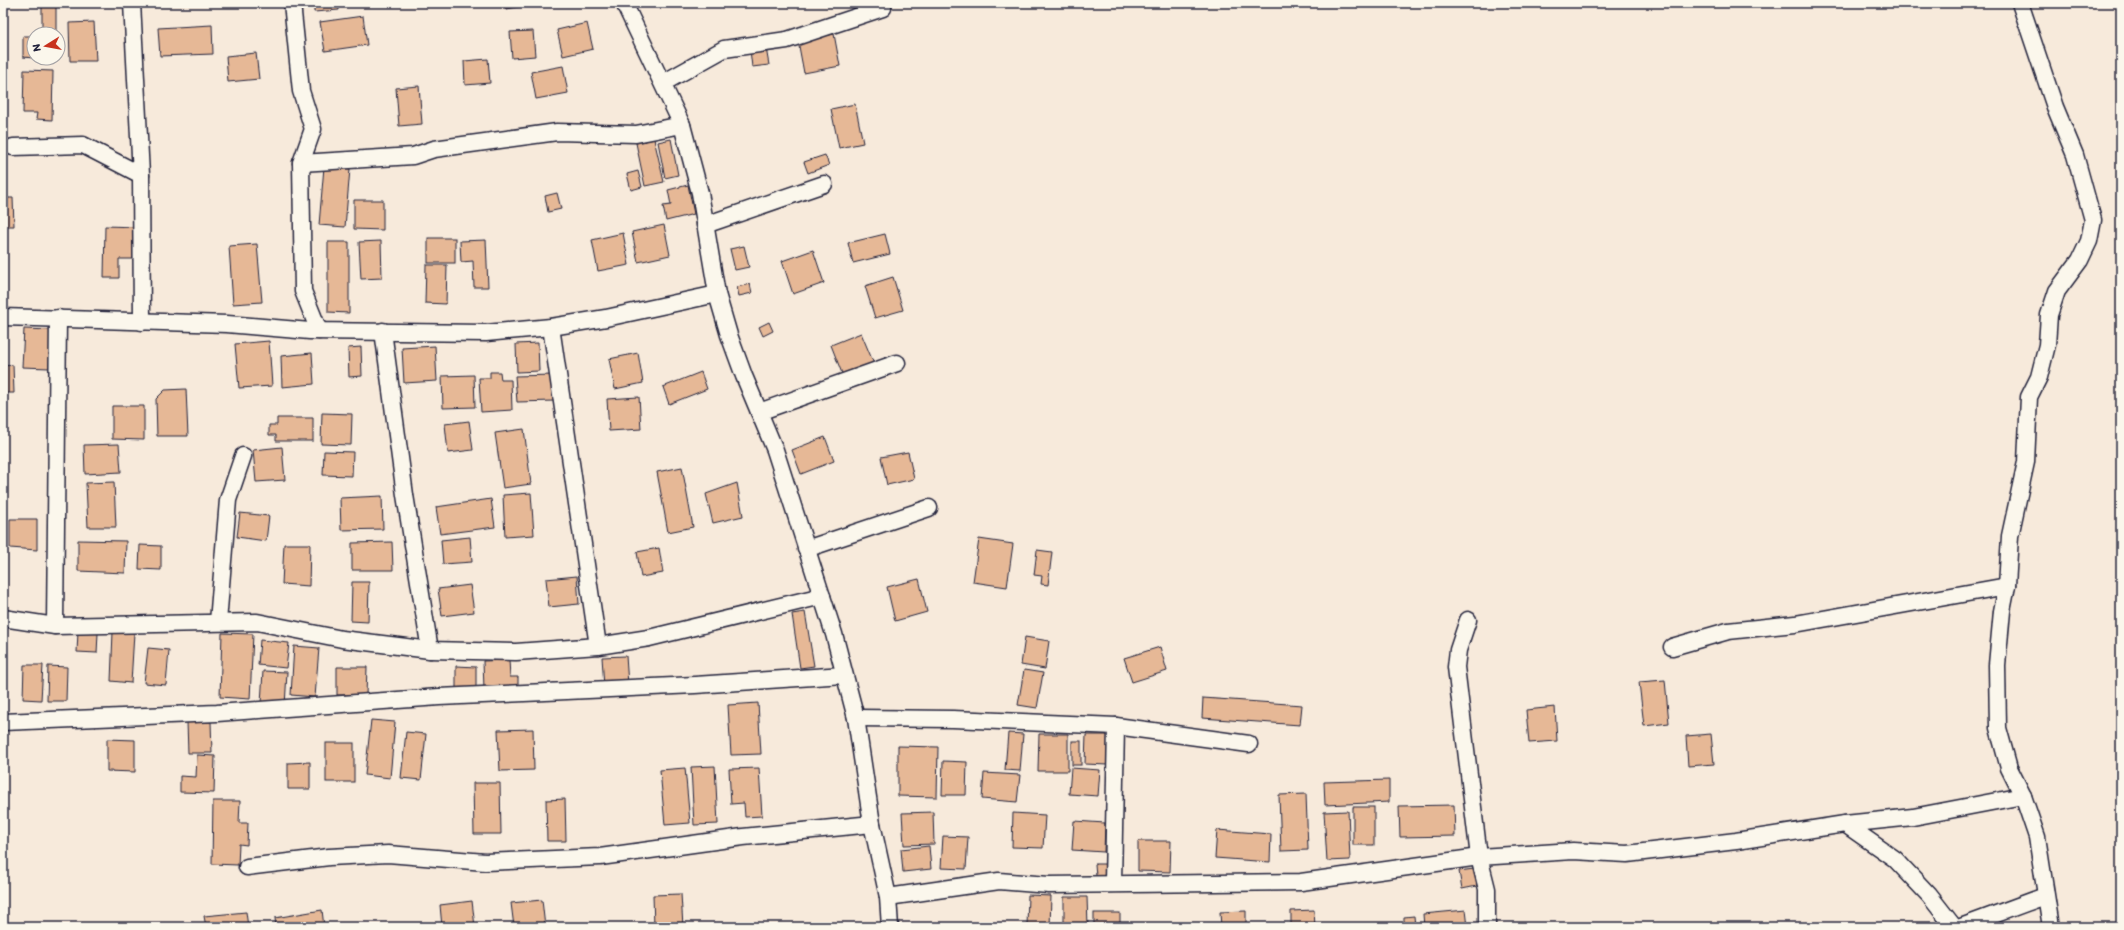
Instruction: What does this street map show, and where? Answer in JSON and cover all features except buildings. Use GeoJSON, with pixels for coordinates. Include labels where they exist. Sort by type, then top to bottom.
{"type":"FeatureCollection","features":[{"type":"Feature","properties":{"kind":"street"},"geometry":{"type":"LineString","coordinates":[[132,3],[141,175],[142,322]]}},
{"type":"Feature","properties":{"kind":"street"},"geometry":{"type":"LineString","coordinates":[[292,3],[301,91],[313,128],[301,163],[303,291],[319,331]]}},
{"type":"Feature","properties":{"kind":"street"},"geometry":{"type":"LineString","coordinates":[[624,3],[664,83],[682,125],[698,186],[717,294],[741,370],[775,450],[822,596],[856,718],[872,824],[888,897],[890,927]]}},
{"type":"Feature","properties":{"kind":"street"},"geometry":{"type":"LineString","coordinates":[[2020,3],[2055,106],[2076,155],[2093,220],[2089,241],[2080,260],[2056,291],[2049,315],[2047,345],[2039,377],[2029,396],[2026,462],[2010,536],[2007,586],[2002,611],[1998,666],[1998,728],[2009,768],[2023,796],[2037,837],[2051,927]]}},
{"type":"Feature","properties":{"kind":"street"},"geometry":{"type":"LineString","coordinates":[[664,83],[724,49],[787,40],[883,8]]}},
{"type":"Feature","properties":{"kind":"street"},"geometry":{"type":"LineString","coordinates":[[301,163],[413,156],[434,149],[557,132],[636,134],[682,125]]}},
{"type":"Feature","properties":{"kind":"street"},"geometry":{"type":"LineString","coordinates":[[13,147],[83,146],[141,175]]}},
{"type":"Feature","properties":{"kind":"street"},"geometry":{"type":"LineString","coordinates":[[705,225],[824,184]]}},
{"type":"Feature","properties":{"kind":"street"},"geometry":{"type":"LineString","coordinates":[[3,317],[227,324],[319,331],[486,333],[551,327],[606,318],[717,294]]}},
{"type":"Feature","properties":{"kind":"street"},"geometry":{"type":"LineString","coordinates":[[55,626],[58,318]]}},
{"type":"Feature","properties":{"kind":"street"},"geometry":{"type":"LineString","coordinates":[[551,327],[598,646]]}},
{"type":"Feature","properties":{"kind":"street"},"geometry":{"type":"LineString","coordinates":[[383,331],[405,494],[430,650]]}},
{"type":"Feature","properties":{"kind":"street"},"geometry":{"type":"LineString","coordinates":[[759,412],[897,362]]}},
{"type":"Feature","properties":{"kind":"street"},"geometry":{"type":"LineString","coordinates":[[218,622],[228,500],[243,456]]}},
{"type":"Feature","properties":{"kind":"street"},"geometry":{"type":"LineString","coordinates":[[806,549],[929,508]]}},
{"type":"Feature","properties":{"kind":"street"},"geometry":{"type":"LineString","coordinates":[[1672,647],[1728,630],[1794,624],[2007,586]]}},
{"type":"Feature","properties":{"kind":"street"},"geometry":{"type":"LineString","coordinates":[[3,618],[55,626],[257,622],[342,639],[430,650],[516,652],[598,646],[649,638],[822,596]]}},
{"type":"Feature","properties":{"kind":"street"},"geometry":{"type":"LineString","coordinates":[[1468,620],[1458,650],[1456,667],[1479,857],[1487,889],[1487,927]]}},
{"type":"Feature","properties":{"kind":"street"},"geometry":{"type":"LineString","coordinates":[[3,722],[217,713],[439,697],[695,685],[844,675]]}},
{"type":"Feature","properties":{"kind":"street"},"geometry":{"type":"LineString","coordinates":[[856,718],[952,718],[1116,726],[1249,744]]}},
{"type":"Feature","properties":{"kind":"street"},"geometry":{"type":"LineString","coordinates":[[1114,883],[1116,726]]}},
{"type":"Feature","properties":{"kind":"street"},"geometry":{"type":"LineString","coordinates":[[888,897],[999,881],[1049,885],[1114,883],[1301,882],[1479,857],[1573,851],[1627,854],[1736,841],[1846,824],[1913,817],[2023,796]]}},
{"type":"Feature","properties":{"kind":"street"},"geometry":{"type":"LineString","coordinates":[[247,867],[329,857],[388,854],[485,862],[600,858],[743,837],[872,824]]}},
{"type":"Feature","properties":{"kind":"street"},"geometry":{"type":"LineString","coordinates":[[1846,824],[1895,859],[1929,895],[1954,927]]}},
{"type":"Feature","properties":{"kind":"street"},"geometry":{"type":"LineString","coordinates":[[1961,927],[2045,896]]}}]}
